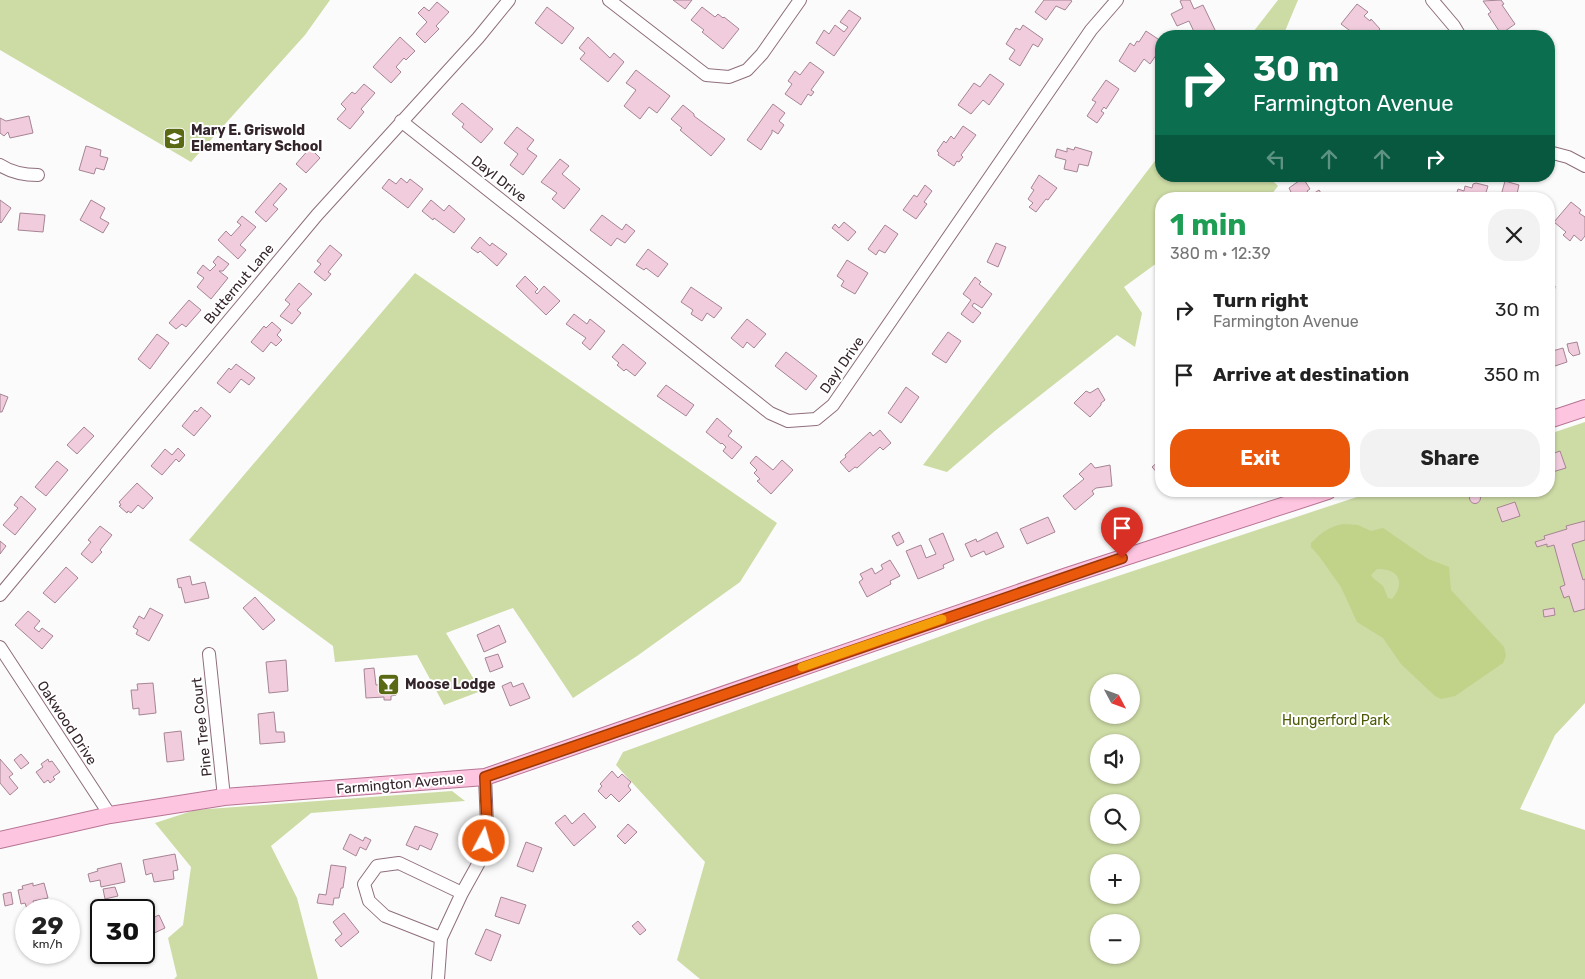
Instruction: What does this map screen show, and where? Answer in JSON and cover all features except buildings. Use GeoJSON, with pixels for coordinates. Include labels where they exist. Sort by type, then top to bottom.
{"type":"FeatureCollection","features":[{"type":"Feature","properties":{"kind":"main road"},"geometry":{"type":"LineString","coordinates":[[1555,418],[1585,408]]}},
{"type":"Feature","properties":{"kind":"main road","name":"Farmington Avenue"},"geometry":{"type":"LineString","coordinates":[[0,840],[110,815],[224,798],[485,777],[1067,576],[1310,497]]}},
{"type":"Feature","properties":{"kind":"street","name":"Butternut Lane"},"geometry":{"type":"LineString","coordinates":[[0,595],[317,215],[478,38],[509,0]]}},
{"type":"Feature","properties":{"kind":"street"},"geometry":{"type":"LineString","coordinates":[[609,0],[706,75],[729,77],[747,70],[762,54],[800,0]]}},
{"type":"Feature","properties":{"kind":"street","name":"Dayl Drive"},"geometry":{"type":"LineString","coordinates":[[401,121],[770,413],[788,421],[816,419],[834,405],[1091,30],[1117,0]]}},
{"type":"Feature","properties":{"kind":"street"},"geometry":{"type":"LineString","coordinates":[[1432,0],[1456,30]]}},
{"type":"Feature","properties":{"kind":"street"},"geometry":{"type":"LineString","coordinates":[[1555,154],[1568,157],[1585,166]]}},
{"type":"Feature","properties":{"kind":"street"},"geometry":{"type":"LineString","coordinates":[[0,165],[8,170],[24,175],[38,175]]}},
{"type":"Feature","properties":{"kind":"street","name":"Oakwood Drive"},"geometry":{"type":"LineString","coordinates":[[0,648],[110,815]]}},
{"type":"Feature","properties":{"kind":"street","name":"Pine Tree Court"},"geometry":{"type":"LineString","coordinates":[[209,654],[224,798]]}},
{"type":"Feature","properties":{"kind":"street"},"geometry":{"type":"LineString","coordinates":[[438,979],[441,938],[462,893],[482,857],[487,825],[485,777]]}},
{"type":"Feature","properties":{"kind":"street"},"geometry":{"type":"LineString","coordinates":[[441,938],[385,916],[369,901],[364,884],[377,866],[399,863],[462,893]]}},
{"type":"Feature","properties":{"kind":"green space","name":"Mary E. Griswold Elementary School"},"geometry":{"type":"Polygon","coordinates":[[[0,0],[330,0],[305,35],[191,162],[0,50],[0,0]]]}},
{"type":"Feature","properties":{"kind":"green space"},"geometry":{"type":"Polygon","coordinates":[[[1278,0],[1298,0],[1286,30],[1255,30],[1278,0]]]}},
{"type":"Feature","properties":{"kind":"green space"},"geometry":{"type":"Polygon","coordinates":[[[1155,161],[1155,182],[1274,182],[1278,186],[1273,192],[1155,192],[1155,264],[1124,287],[1142,313],[1135,347],[1117,335],[996,430],[947,472],[923,465],[1155,161]]]}},
{"type":"Feature","properties":{"kind":"green space"},"geometry":{"type":"Polygon","coordinates":[[[415,273],[777,523],[740,582],[637,656],[573,698],[513,608],[446,633],[481,691],[444,705],[417,655],[335,662],[333,646],[189,540],[415,273]]]}},
{"type":"Feature","properties":{"kind":"green space","name":"Hungerford Park"},"geometry":{"type":"Polygon","coordinates":[[[1585,422],[1585,703],[1555,735],[1520,809],[1585,830],[1585,979],[700,979],[677,960],[705,862],[616,765],[623,752],[985,620],[1357,497],[1555,497],[1555,432],[1585,422]]]}},
{"type":"Feature","properties":{"kind":"green space"},"geometry":{"type":"Polygon","coordinates":[[[452,791],[465,801],[311,813],[271,846],[297,898],[318,979],[174,979],[177,976],[168,938],[183,925],[191,867],[155,823],[195,810],[452,791]]]}},
{"type":"Feature","properties":{"kind":"shaded area"},"geometry":{"type":"Polygon","coordinates":[[[1338,525],[1358,525],[1371,531],[1383,528],[1428,559],[1449,567],[1451,590],[1504,647],[1506,656],[1503,663],[1455,696],[1441,699],[1435,696],[1401,664],[1383,638],[1357,622],[1341,587],[1311,547],[1311,543],[1318,536],[1338,525]],[[1377,569],[1371,575],[1383,586],[1388,598],[1392,599],[1399,587],[1399,582],[1395,574],[1385,569],[1377,569]]]}},
{"type":"Feature","properties":{"kind":"slow traffic"},"geometry":{"type":"LineString","coordinates":[[802,667],[942,619]]}},
{"type":"Feature","properties":{"kind":"place","name":"Mary E. Griswold Elementary School"},"geometry":{"type":"Point","coordinates":[175,138]}},
{"type":"Feature","properties":{"kind":"place","name":"Moose Lodge"},"geometry":{"type":"Point","coordinates":[389,684]}},
{"type":"Feature","properties":{"kind":"route"},"geometry":{"type":"LineString","coordinates":[[484,841],[487,825],[485,777],[1122,558]]}}]}
